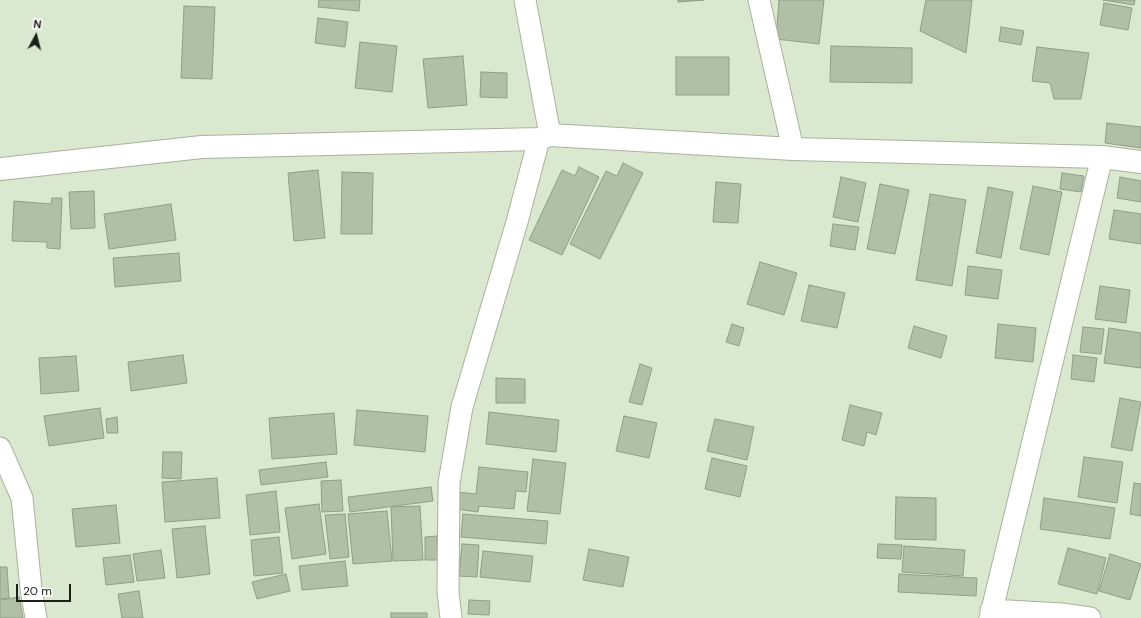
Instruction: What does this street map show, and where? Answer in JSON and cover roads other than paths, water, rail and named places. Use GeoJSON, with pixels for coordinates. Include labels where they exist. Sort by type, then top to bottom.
{"type":"FeatureCollection","features":[{"type":"Feature","properties":{"kind":"street"},"geometry":{"type":"LineString","coordinates":[[451,618],[448,592],[449,483],[462,407],[517,222],[545,137],[525,0]]}},
{"type":"Feature","properties":{"kind":"street"},"geometry":{"type":"LineString","coordinates":[[759,0],[793,149]]}},
{"type":"Feature","properties":{"kind":"street"},"geometry":{"type":"LineString","coordinates":[[3,172],[202,147],[545,137],[793,149],[1102,157],[1141,162]]}},
{"type":"Feature","properties":{"kind":"street"},"geometry":{"type":"LineString","coordinates":[[1090,618],[1062,614],[990,614],[1102,157]]}},
{"type":"Feature","properties":{"kind":"street"},"geometry":{"type":"LineString","coordinates":[[0,448],[22,498],[31,590],[36,618]]}}]}
